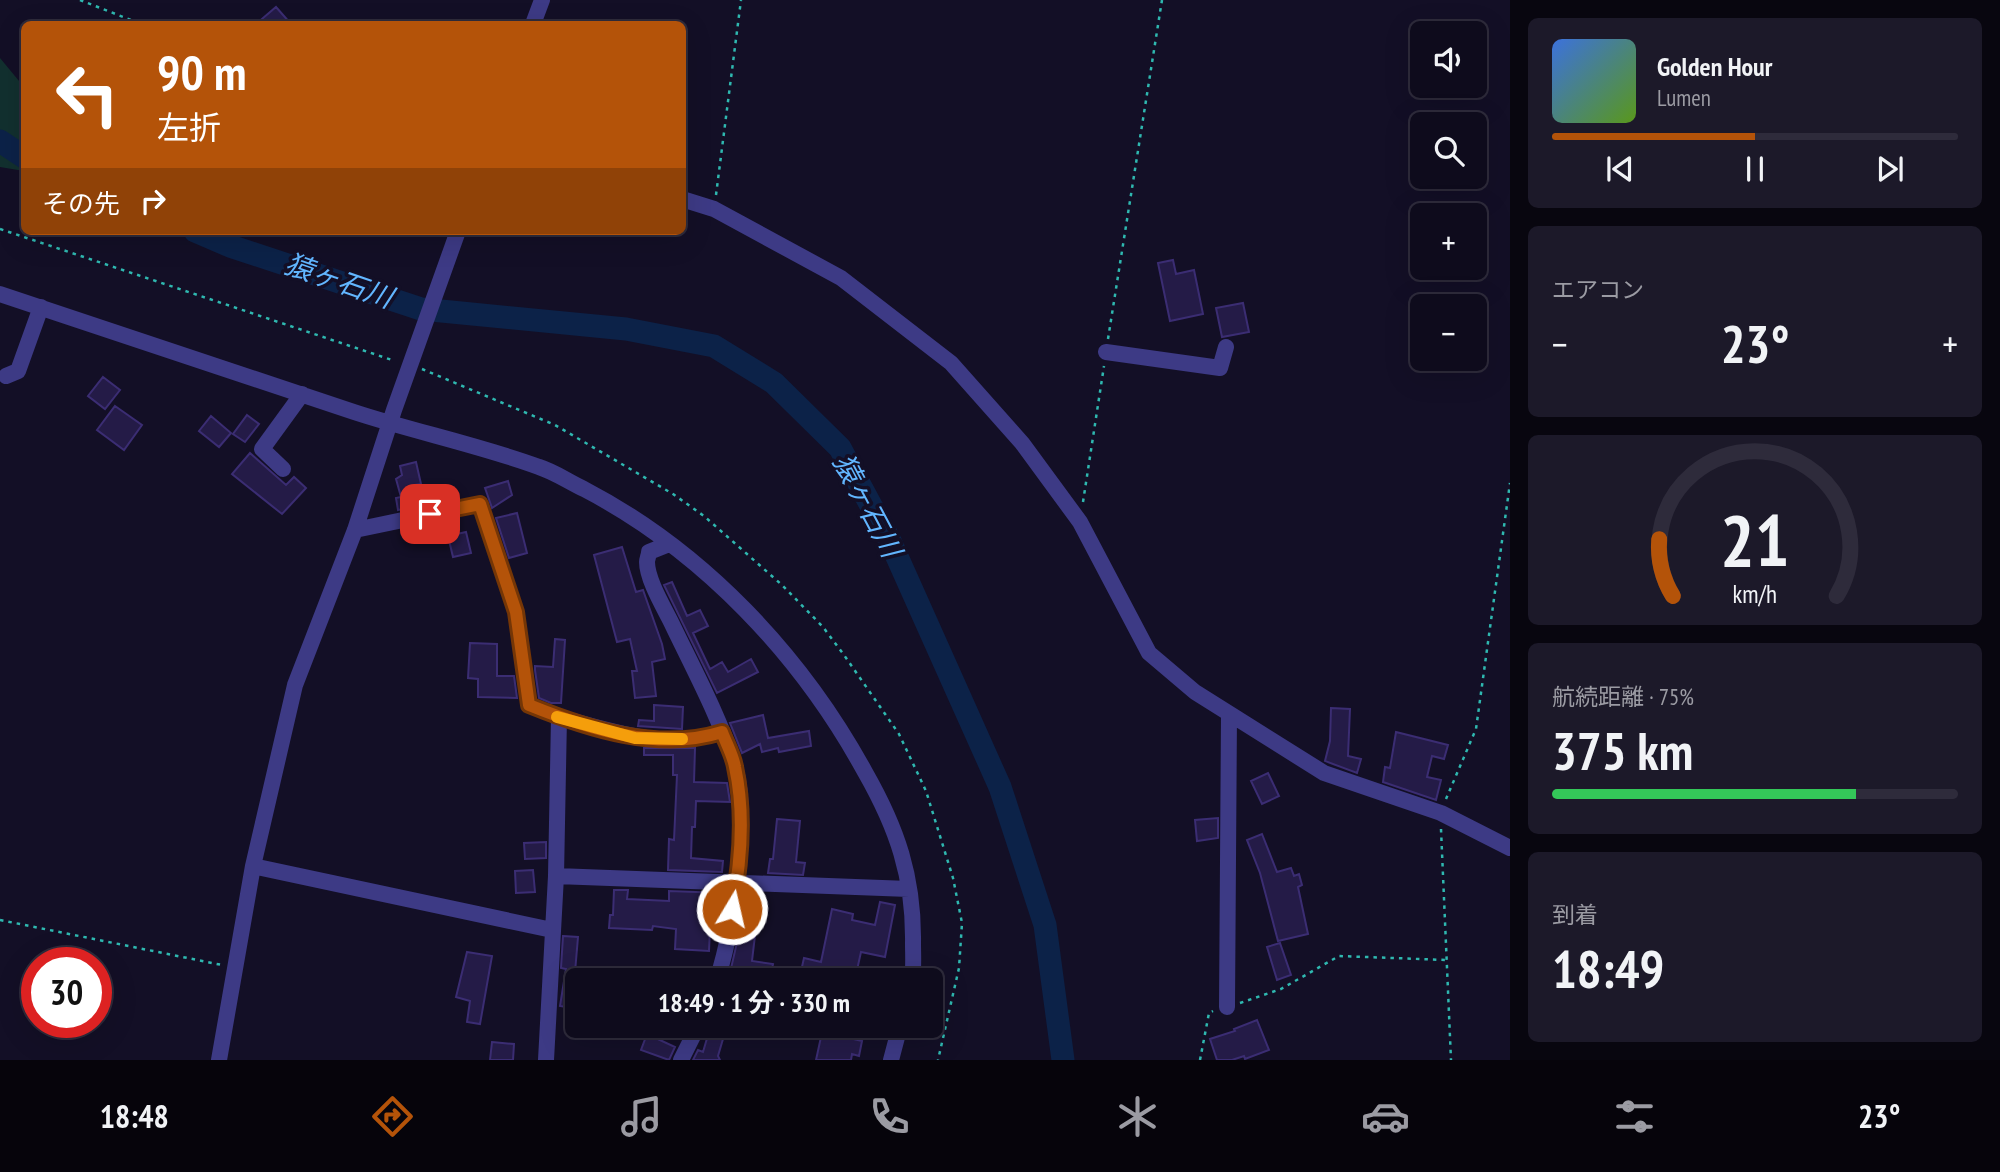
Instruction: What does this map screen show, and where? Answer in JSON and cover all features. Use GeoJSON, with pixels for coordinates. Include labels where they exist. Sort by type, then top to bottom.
{"type":"FeatureCollection","features":[{"type":"Feature","properties":{"kind":"street"},"geometry":{"type":"LineString","coordinates":[[534,21],[542,0]]}},
{"type":"Feature","properties":{"kind":"street"},"geometry":{"type":"LineString","coordinates":[[686,201],[714,209],[841,278],[950,363],[1022,443],[1080,522],[1149,653],[1195,692],[1324,773],[1441,813],[1510,848]]}},
{"type":"Feature","properties":{"kind":"street"},"geometry":{"type":"LineString","coordinates":[[219,1060],[253,866],[295,685],[355,530],[457,235]]}},
{"type":"Feature","properties":{"kind":"street"},"geometry":{"type":"LineString","coordinates":[[0,294],[302,394],[393,417],[541,467],[621,509],[669,544],[724,589],[811,685],[850,743],[886,808],[900,845],[914,916],[912,968]]}},
{"type":"Feature","properties":{"kind":"street"},"geometry":{"type":"LineString","coordinates":[[6,376],[19,371],[41,307]]}},
{"type":"Feature","properties":{"kind":"street"},"geometry":{"type":"LineString","coordinates":[[1107,352],[1220,368],[1226,346]]}},
{"type":"Feature","properties":{"kind":"street"},"geometry":{"type":"LineString","coordinates":[[283,469],[262,449],[302,394]]}},
{"type":"Feature","properties":{"kind":"street"},"geometry":{"type":"LineString","coordinates":[[355,530],[480,504],[516,612],[529,705],[559,717],[635,738],[700,739],[722,732]]}},
{"type":"Feature","properties":{"kind":"street"},"geometry":{"type":"LineString","coordinates":[[669,544],[649,552],[647,563],[661,602],[722,732],[735,765],[739,791],[741,836],[737,882],[719,968]]}},
{"type":"Feature","properties":{"kind":"street"},"geometry":{"type":"LineString","coordinates":[[1227,1007],[1230,714]]}},
{"type":"Feature","properties":{"kind":"street"},"geometry":{"type":"LineString","coordinates":[[546,1060],[556,876],[559,717]]}},
{"type":"Feature","properties":{"kind":"street"},"geometry":{"type":"LineString","coordinates":[[253,866],[552,930]]}},
{"type":"Feature","properties":{"kind":"street"},"geometry":{"type":"LineString","coordinates":[[556,876],[909,889]]}},
{"type":"Feature","properties":{"kind":"street"},"geometry":{"type":"LineString","coordinates":[[681,1060],[692,1038]]}},
{"type":"Feature","properties":{"kind":"street"},"geometry":{"type":"LineString","coordinates":[[891,1060],[897,1038]]}},
{"type":"Feature","properties":{"kind":"path"},"geometry":{"type":"LineString","coordinates":[[80,0],[133,21]]}},
{"type":"Feature","properties":{"kind":"path"},"geometry":{"type":"LineString","coordinates":[[714,209],[741,0]]}},
{"type":"Feature","properties":{"kind":"path"},"geometry":{"type":"LineString","coordinates":[[1080,522],[1162,0]]}},
{"type":"Feature","properties":{"kind":"path"},"geometry":{"type":"LineString","coordinates":[[1451,1060],[1441,813],[1476,729],[1510,483]]}},
{"type":"Feature","properties":{"kind":"path"},"geometry":{"type":"LineString","coordinates":[[758,564],[823,627],[844,655],[899,734],[926,791],[953,878],[961,923],[959,968],[938,1060]]}},
{"type":"Feature","properties":{"kind":"path"},"geometry":{"type":"LineString","coordinates":[[0,920],[235,968]]}},
{"type":"Feature","properties":{"kind":"path"},"geometry":{"type":"LineString","coordinates":[[1200,1060],[1209,1013],[1281,989],[1339,956],[1446,960]]}},
{"type":"Feature","properties":{"kind":"green space"},"geometry":{"type":"Polygon","coordinates":[[[0,58],[21,83],[21,170],[0,167],[0,58]]]}},
{"type":"Feature","properties":{"kind":"building"},"geometry":{"type":"Polygon","coordinates":[[[276,7],[288,21],[260,21],[276,7]]]}},
{"type":"Feature","properties":{"kind":"building"},"geometry":{"type":"Polygon","coordinates":[[[1173,260],[1176,274],[1194,270],[1203,314],[1170,321],[1158,263],[1173,260]]]}},
{"type":"Feature","properties":{"kind":"building"},"geometry":{"type":"Polygon","coordinates":[[[1243,303],[1249,332],[1222,337],[1216,308],[1243,303]]]}},
{"type":"Feature","properties":{"kind":"building"},"geometry":{"type":"Polygon","coordinates":[[[103,377],[120,390],[105,409],[88,396],[103,377]]]}},
{"type":"Feature","properties":{"kind":"building"},"geometry":{"type":"Polygon","coordinates":[[[115,406],[142,425],[124,450],[97,430],[115,406]]]}},
{"type":"Feature","properties":{"kind":"building"},"geometry":{"type":"Polygon","coordinates":[[[247,415],[259,424],[245,442],[233,434],[247,415]]]}},
{"type":"Feature","properties":{"kind":"building"},"geometry":{"type":"Polygon","coordinates":[[[211,416],[231,433],[219,447],[199,431],[211,416]]]}},
{"type":"Feature","properties":{"kind":"building"},"geometry":{"type":"Polygon","coordinates":[[[250,453],[286,485],[294,477],[306,488],[282,514],[232,474],[250,453]]]}},
{"type":"Feature","properties":{"kind":"building"},"geometry":{"type":"Polygon","coordinates":[[[416,462],[421,484],[414,485],[418,506],[398,510],[396,498],[401,497],[396,479],[402,475],[400,466],[416,462]]]}},
{"type":"Feature","properties":{"kind":"building"},"geometry":{"type":"Polygon","coordinates":[[[508,481],[512,495],[492,508],[485,488],[508,481]]]}},
{"type":"Feature","properties":{"kind":"building"},"geometry":{"type":"Polygon","coordinates":[[[517,513],[527,553],[509,558],[496,518],[517,513]]]}},
{"type":"Feature","properties":{"kind":"building"},"geometry":{"type":"Polygon","coordinates":[[[466,532],[471,553],[453,557],[448,536],[466,532]]]}},
{"type":"Feature","properties":{"kind":"building"},"geometry":{"type":"Polygon","coordinates":[[[622,547],[636,592],[643,590],[662,644],[665,659],[652,662],[656,696],[635,698],[632,671],[637,671],[630,639],[617,642],[594,555],[622,547]]]}},
{"type":"Feature","properties":{"kind":"building"},"geometry":{"type":"Polygon","coordinates":[[[672,582],[687,616],[700,610],[708,626],[693,633],[710,669],[722,662],[728,672],[751,659],[758,672],[717,693],[664,585],[672,582]]]}},
{"type":"Feature","properties":{"kind":"building"},"geometry":{"type":"Polygon","coordinates":[[[555,639],[565,640],[561,703],[551,703],[539,698],[535,670],[535,666],[553,667],[555,639]]]}},
{"type":"Feature","properties":{"kind":"building"},"geometry":{"type":"Polygon","coordinates":[[[470,643],[497,644],[497,676],[514,676],[517,698],[478,697],[478,679],[468,678],[470,643]]]}},
{"type":"Feature","properties":{"kind":"building"},"geometry":{"type":"Polygon","coordinates":[[[654,705],[683,707],[682,729],[638,726],[639,720],[654,721],[654,705]]]}},
{"type":"Feature","properties":{"kind":"building"},"geometry":{"type":"Polygon","coordinates":[[[1331,708],[1350,709],[1348,756],[1361,759],[1357,773],[1325,761],[1330,741],[1331,708]]]}},
{"type":"Feature","properties":{"kind":"building"},"geometry":{"type":"Polygon","coordinates":[[[763,715],[768,738],[809,731],[811,746],[762,752],[760,744],[742,753],[730,723],[763,715]]]}},
{"type":"Feature","properties":{"kind":"building"},"geometry":{"type":"Polygon","coordinates":[[[1396,732],[1448,745],[1444,759],[1432,756],[1427,777],[1441,780],[1436,800],[1383,782],[1385,767],[1390,768],[1396,732]]]}},
{"type":"Feature","properties":{"kind":"building"},"geometry":{"type":"Polygon","coordinates":[[[644,748],[695,748],[694,782],[727,783],[730,802],[696,801],[695,827],[692,827],[691,858],[723,861],[722,872],[668,870],[669,839],[674,840],[677,775],[673,775],[673,755],[644,755],[644,748]]]}},
{"type":"Feature","properties":{"kind":"building"},"geometry":{"type":"Polygon","coordinates":[[[1268,773],[1279,796],[1262,804],[1251,781],[1268,773]]]}},
{"type":"Feature","properties":{"kind":"building"},"geometry":{"type":"Polygon","coordinates":[[[1218,818],[1218,838],[1197,841],[1195,820],[1218,818]]]}},
{"type":"Feature","properties":{"kind":"building"},"geometry":{"type":"Polygon","coordinates":[[[777,819],[800,821],[796,862],[805,863],[803,875],[768,873],[770,859],[773,859],[777,819]]]}},
{"type":"Feature","properties":{"kind":"building"},"geometry":{"type":"Polygon","coordinates":[[[1262,834],[1277,872],[1291,868],[1294,876],[1299,874],[1302,885],[1298,887],[1308,934],[1278,941],[1260,873],[1247,840],[1262,834]]]}},
{"type":"Feature","properties":{"kind":"building"},"geometry":{"type":"Polygon","coordinates":[[[546,842],[546,858],[525,859],[524,843],[546,842]]]}},
{"type":"Feature","properties":{"kind":"building"},"geometry":{"type":"Polygon","coordinates":[[[533,870],[535,892],[516,893],[515,871],[533,870]]]}},
{"type":"Feature","properties":{"kind":"building"},"geometry":{"type":"Polygon","coordinates":[[[614,890],[628,890],[627,899],[669,901],[669,891],[723,893],[723,906],[711,906],[709,951],[675,949],[676,929],[653,926],[652,930],[609,928],[610,915],[613,915],[614,890]]]}},
{"type":"Feature","properties":{"kind":"building"},"geometry":{"type":"Polygon","coordinates":[[[880,902],[895,905],[885,957],[861,952],[857,968],[802,968],[804,958],[821,962],[832,909],[853,914],[852,920],[875,925],[880,902]]]}},
{"type":"Feature","properties":{"kind":"building"},"geometry":{"type":"Polygon","coordinates":[[[741,925],[756,927],[752,961],[773,964],[772,968],[731,968],[741,925]]]}},
{"type":"Feature","properties":{"kind":"building"},"geometry":{"type":"Polygon","coordinates":[[[563,936],[578,937],[575,968],[561,968],[563,936]]]}},
{"type":"Feature","properties":{"kind":"building"},"geometry":{"type":"Polygon","coordinates":[[[1280,943],[1291,975],[1277,980],[1267,947],[1280,943]]]}},
{"type":"Feature","properties":{"kind":"building"},"geometry":{"type":"Polygon","coordinates":[[[467,952],[492,956],[480,1024],[467,1022],[470,1001],[456,997],[467,952]]]}},
{"type":"Feature","properties":{"kind":"building"},"geometry":{"type":"Polygon","coordinates":[[[565,975],[565,1007],[560,1006],[565,975]]]}},
{"type":"Feature","properties":{"kind":"building"},"geometry":{"type":"Polygon","coordinates":[[[1257,1020],[1269,1050],[1245,1059],[1244,1056],[1232,1060],[1217,1060],[1210,1039],[1257,1020]]]}},
{"type":"Feature","properties":{"kind":"building"},"geometry":{"type":"Polygon","coordinates":[[[646,1038],[656,1038],[675,1047],[669,1060],[641,1050],[646,1038]]]}},
{"type":"Feature","properties":{"kind":"building"},"geometry":{"type":"Polygon","coordinates":[[[707,1038],[723,1039],[718,1056],[720,1060],[693,1060],[698,1050],[703,1052],[707,1038]]]}},
{"type":"Feature","properties":{"kind":"building"},"geometry":{"type":"Polygon","coordinates":[[[821,1038],[862,1041],[859,1056],[852,1054],[851,1060],[816,1060],[821,1038]]]}},
{"type":"Feature","properties":{"kind":"building"},"geometry":{"type":"Polygon","coordinates":[[[492,1042],[514,1044],[513,1060],[490,1060],[492,1042]]]}},
{"type":"Feature","properties":{"kind":"waterway","name":"猿ヶ石川"},"geometry":{"type":"LineString","coordinates":[[0,141],[21,155]]}},
{"type":"Feature","properties":{"kind":"waterway","name":"猿ヶ石川"},"geometry":{"type":"LineString","coordinates":[[204,235],[230,246],[421,309],[626,329],[714,346],[774,383],[840,448],[890,541],[1000,787],[1045,925],[1063,1060]]}},
{"type":"Feature","properties":{"kind":"slow traffic"},"geometry":{"type":"LineString","coordinates":[[557,717],[635,738],[682,739]]}},
{"type":"Feature","properties":{"kind":"route"},"geometry":{"type":"LineString","coordinates":[[430,514],[480,504],[516,612],[529,705],[559,717],[635,738],[700,739],[722,732],[735,765],[739,791],[741,836],[732,909]]}}]}
